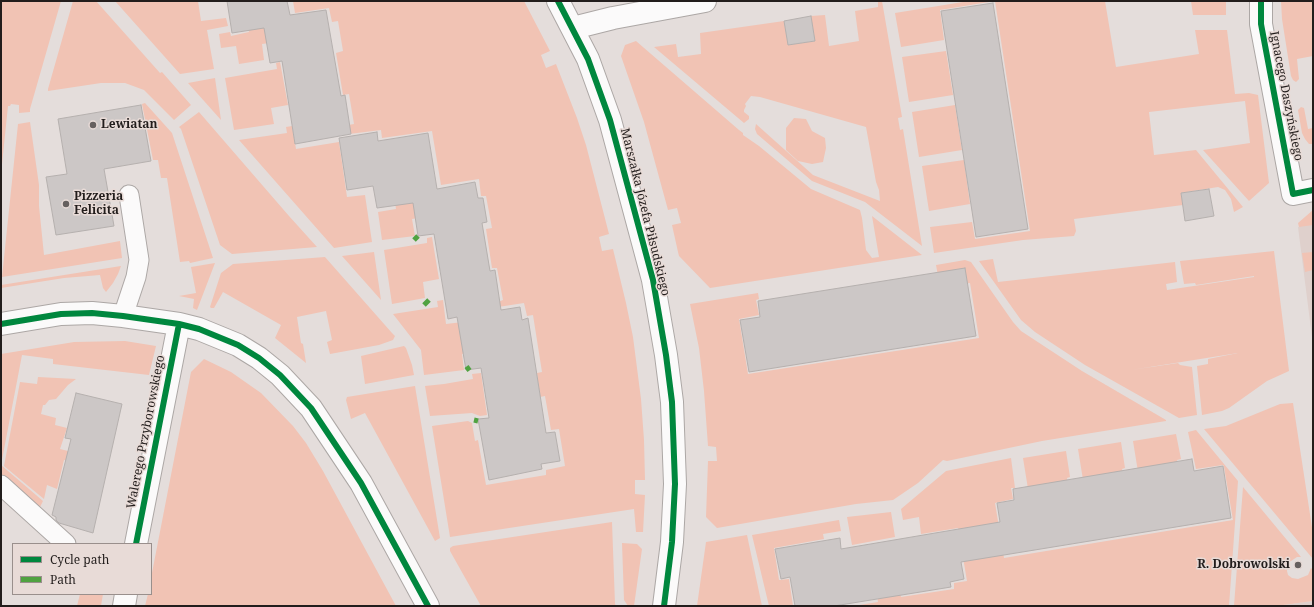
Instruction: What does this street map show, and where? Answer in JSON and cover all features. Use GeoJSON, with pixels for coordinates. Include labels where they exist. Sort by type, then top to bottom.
{"type":"FeatureCollection","features":[{"type":"Feature","properties":{"kind":"street","name":"Marszałka Józefa Piłsudskiego"},"geometry":{"type":"LineString","coordinates":[[558,1],[588,59],[612,127],[652,280],[666,355],[673,416],[675,484],[672,542],[664,606]]}},
{"type":"Feature","properties":{"kind":"street"},"geometry":{"type":"LineString","coordinates":[[573,28],[613,18],[705,1]]}},
{"type":"Feature","properties":{"kind":"street","name":"Ignacego Daszyńskiego"},"geometry":{"type":"LineString","coordinates":[[1261,1],[1261,24],[1303,192]]}},
{"type":"Feature","properties":{"kind":"street"},"geometry":{"type":"LineString","coordinates":[[1,324],[61,314],[92,313],[123,316],[179,324],[199,329],[238,345],[260,358],[280,375],[311,408],[361,484],[428,606]]}},
{"type":"Feature","properties":{"kind":"street","name":"Walerego Przyborowskiego"},"geometry":{"type":"LineString","coordinates":[[136,543],[179,324]]}},
{"type":"Feature","properties":{"kind":"street"},"geometry":{"type":"LineString","coordinates":[[124,606],[126,595]]}},
{"type":"Feature","properties":{"kind":"lane"},"geometry":{"type":"LineString","coordinates":[[123,316],[136,277],[139,260],[129,195]]}},
{"type":"Feature","properties":{"kind":"lane"},"geometry":{"type":"LineString","coordinates":[[1,485],[65,543]]}},
{"type":"Feature","properties":{"kind":"shaded area"},"geometry":{"type":"Polygon","coordinates":[[[1,1],[61,1],[30,112],[19,113],[19,105],[11,104],[8,106],[1,174],[1,1]]]}},
{"type":"Feature","properties":{"kind":"shaded area"},"geometry":{"type":"Polygon","coordinates":[[[73,1],[96,1],[160,73],[162,72],[191,105],[174,120],[144,90],[125,83],[101,83],[48,91],[73,1]]]}},
{"type":"Feature","properties":{"kind":"shaded area"},"geometry":{"type":"Polygon","coordinates":[[[115,1],[198,1],[201,21],[226,18],[228,26],[207,30],[214,69],[180,74],[115,1]]]}},
{"type":"Feature","properties":{"kind":"shaded area"},"geometry":{"type":"Polygon","coordinates":[[[293,1],[524,1],[550,51],[541,55],[546,68],[556,64],[577,118],[586,145],[609,234],[599,237],[602,251],[613,249],[626,303],[633,337],[641,399],[645,480],[635,480],[635,494],[645,495],[643,532],[636,532],[634,509],[450,537],[432,426],[468,421],[472,423],[475,441],[478,440],[486,485],[546,475],[546,470],[565,466],[559,429],[551,430],[545,396],[540,397],[537,373],[542,372],[533,315],[527,316],[524,303],[498,307],[498,302],[503,300],[497,268],[492,268],[486,229],[492,228],[486,196],[481,196],[479,179],[441,185],[432,131],[382,138],[381,130],[349,134],[348,125],[354,124],[349,94],[343,95],[336,53],[343,51],[338,21],[332,22],[329,8],[295,13],[293,1]]]}},
{"type":"Feature","properties":{"kind":"shaded area"},"geometry":{"type":"Polygon","coordinates":[[[878,1],[882,1],[902,117],[898,118],[900,130],[903,129],[922,246],[865,202],[812,181],[757,134],[755,129],[756,124],[813,175],[880,201],[866,127],[760,97],[751,96],[745,104],[746,106],[744,110],[744,112],[749,116],[749,119],[744,123],[654,47],[676,44],[678,57],[701,54],[700,33],[784,21],[788,45],[814,41],[811,16],[825,15],[829,46],[859,41],[855,11],[878,7],[878,1]]]}},
{"type":"Feature","properties":{"kind":"shaded area"},"geometry":{"type":"Polygon","coordinates":[[[969,1],[995,1],[940,10],[944,40],[901,47],[895,13],[969,1]]]}},
{"type":"Feature","properties":{"kind":"shaded area"},"geometry":{"type":"Polygon","coordinates":[[[995,1],[1105,1],[1116,67],[1199,54],[1195,30],[1227,30],[1235,94],[1249,93],[1258,95],[1269,183],[1249,201],[1203,150],[1250,143],[1245,101],[1149,112],[1154,155],[1196,150],[1243,207],[1234,212],[1231,199],[1225,190],[1218,187],[1181,193],[1183,205],[1074,219],[1076,231],[1074,236],[1023,240],[934,253],[930,227],[972,222],[975,239],[1030,231],[995,1]]]}},
{"type":"Feature","properties":{"kind":"shaded area"},"geometry":{"type":"Polygon","coordinates":[[[1191,1],[1226,1],[1226,15],[1193,15],[1191,1]]]}},
{"type":"Feature","properties":{"kind":"shaded area"},"geometry":{"type":"Polygon","coordinates":[[[1281,1],[1313,1],[1313,56],[1297,59],[1299,79],[1296,82],[1291,76],[1282,19],[1281,1]]]}},
{"type":"Feature","properties":{"kind":"shaded area"},"geometry":{"type":"Polygon","coordinates":[[[274,22],[277,42],[262,44],[264,60],[239,64],[236,46],[221,48],[219,34],[230,32],[231,36],[249,32],[248,27],[274,22]]]}},
{"type":"Feature","properties":{"kind":"shaded area"},"geometry":{"type":"Polygon","coordinates":[[[636,41],[743,133],[743,135],[759,146],[811,189],[860,210],[866,250],[872,258],[879,257],[872,216],[922,255],[710,288],[679,256],[672,225],[681,223],[677,208],[668,210],[644,122],[621,56],[625,45],[636,41]]]}},
{"type":"Feature","properties":{"kind":"shaded area"},"geometry":{"type":"Polygon","coordinates":[[[946,51],[953,95],[909,102],[902,57],[946,51]]]}},
{"type":"Feature","properties":{"kind":"shaded area"},"geometry":{"type":"Polygon","coordinates":[[[280,62],[288,105],[271,108],[274,124],[234,130],[225,78],[277,69],[276,63],[280,62]]]}},
{"type":"Feature","properties":{"kind":"shaded area"},"geometry":{"type":"Polygon","coordinates":[[[215,78],[221,120],[188,83],[215,78]]]}},
{"type":"Feature","properties":{"kind":"shaded area"},"geometry":{"type":"Polygon","coordinates":[[[145,103],[172,133],[213,258],[190,263],[189,261],[180,262],[167,178],[161,178],[158,160],[153,160],[142,104],[145,103]]]}},
{"type":"Feature","properties":{"kind":"shaded area"},"geometry":{"type":"Polygon","coordinates":[[[955,105],[962,150],[919,157],[912,112],[955,105]]]}},
{"type":"Feature","properties":{"kind":"shaded area"},"geometry":{"type":"Polygon","coordinates":[[[1301,107],[1304,108],[1308,129],[1313,128],[1313,144],[1309,144],[1302,133],[1298,110],[1301,107]]]}},
{"type":"Feature","properties":{"kind":"shaded area"},"geometry":{"type":"Polygon","coordinates":[[[199,112],[317,247],[232,254],[220,245],[181,129],[179,127],[199,112]]]}},
{"type":"Feature","properties":{"kind":"shaded area"},"geometry":{"type":"Polygon","coordinates":[[[794,118],[806,119],[812,131],[825,138],[826,148],[823,162],[812,164],[798,161],[786,150],[786,128],[794,118]]]}},
{"type":"Feature","properties":{"kind":"shaded area"},"geometry":{"type":"Polygon","coordinates":[[[30,122],[39,185],[39,206],[44,255],[120,241],[122,258],[2,277],[18,124],[30,122]]]}},
{"type":"Feature","properties":{"kind":"shaded area"},"geometry":{"type":"Polygon","coordinates":[[[292,126],[296,149],[339,142],[347,197],[365,195],[372,242],[334,248],[239,140],[287,133],[286,127],[292,126]]]}},
{"type":"Feature","properties":{"kind":"shaded area"},"geometry":{"type":"Polygon","coordinates":[[[964,160],[970,204],[929,211],[922,166],[964,160]]]}},
{"type":"Feature","properties":{"kind":"shaded area"},"geometry":{"type":"Polygon","coordinates":[[[425,198],[429,216],[412,219],[415,236],[382,240],[378,212],[396,209],[395,202],[425,198]]]}},
{"type":"Feature","properties":{"kind":"shaded area"},"geometry":{"type":"Polygon","coordinates":[[[1313,210],[1313,225],[1299,227],[1298,223],[1313,210]]]}},
{"type":"Feature","properties":{"kind":"shaded area"},"geometry":{"type":"Polygon","coordinates":[[[1313,221],[1313,345],[1298,227],[1313,221]]]}},
{"type":"Feature","properties":{"kind":"shaded area"},"geometry":{"type":"Polygon","coordinates":[[[432,237],[439,279],[423,282],[425,298],[392,304],[384,250],[427,243],[427,238],[432,237]]]}},
{"type":"Feature","properties":{"kind":"shaded area"},"geometry":{"type":"Polygon","coordinates":[[[1274,251],[1289,371],[1267,381],[1229,408],[1202,415],[1197,366],[1208,364],[1208,359],[1238,353],[1131,370],[1178,363],[1180,365],[1192,367],[1197,415],[1179,418],[1085,365],[1035,332],[1021,320],[979,261],[993,259],[998,282],[1175,262],[1177,282],[1166,284],[1167,290],[1254,277],[1196,285],[1195,283],[1184,284],[1180,261],[1274,251]]]}},
{"type":"Feature","properties":{"kind":"shaded area"},"geometry":{"type":"Polygon","coordinates":[[[374,252],[381,300],[342,256],[374,252]]]}},
{"type":"Feature","properties":{"kind":"shaded area"},"geometry":{"type":"Polygon","coordinates":[[[1313,252],[1313,270],[1305,272],[1302,253],[1313,252]]]}},
{"type":"Feature","properties":{"kind":"shaded area"},"geometry":{"type":"Polygon","coordinates":[[[325,257],[395,336],[393,340],[379,345],[330,354],[327,342],[332,340],[326,311],[297,317],[306,363],[275,338],[281,325],[223,292],[214,308],[210,307],[221,273],[233,264],[325,257]]]}},
{"type":"Feature","properties":{"kind":"shaded area"},"geometry":{"type":"Polygon","coordinates":[[[965,260],[971,262],[1021,331],[1082,371],[1166,421],[1042,441],[947,461],[943,460],[918,483],[893,500],[856,504],[717,528],[706,517],[708,461],[717,461],[716,447],[708,446],[699,348],[690,304],[758,293],[759,299],[756,300],[759,315],[739,319],[748,374],[979,338],[970,283],[940,287],[936,265],[965,260]]]}},
{"type":"Feature","properties":{"kind":"shaded area"},"geometry":{"type":"Polygon","coordinates":[[[215,263],[197,310],[193,308],[194,299],[179,296],[196,293],[191,267],[215,263]]]}},
{"type":"Feature","properties":{"kind":"shaded area"},"geometry":{"type":"Polygon","coordinates":[[[121,266],[113,283],[106,292],[103,288],[100,275],[64,278],[1,288],[1,285],[121,266]]]}},
{"type":"Feature","properties":{"kind":"shaded area"},"geometry":{"type":"Polygon","coordinates":[[[443,300],[446,324],[471,321],[476,352],[462,354],[464,370],[424,375],[421,350],[393,314],[438,307],[437,301],[443,300]]]}},
{"type":"Feature","properties":{"kind":"shaded area"},"geometry":{"type":"Polygon","coordinates":[[[125,341],[156,346],[149,375],[53,364],[53,359],[22,355],[1,465],[1,354],[74,342],[125,341]]]}},
{"type":"Feature","properties":{"kind":"shaded area"},"geometry":{"type":"Polygon","coordinates":[[[404,346],[412,365],[414,375],[365,384],[361,356],[404,346]]]}},
{"type":"Feature","properties":{"kind":"shaded area"},"geometry":{"type":"Polygon","coordinates":[[[204,359],[231,372],[261,393],[293,426],[306,443],[323,471],[396,606],[145,606],[148,595],[152,595],[152,573],[191,372],[204,359]]]}},
{"type":"Feature","properties":{"kind":"shaded area"},"geometry":{"type":"Polygon","coordinates":[[[481,373],[487,415],[480,416],[472,413],[430,416],[425,386],[473,379],[472,374],[481,373]]]}},
{"type":"Feature","properties":{"kind":"shaded area"},"geometry":{"type":"Polygon","coordinates":[[[38,377],[76,379],[68,385],[56,399],[49,400],[45,405],[43,405],[41,414],[56,418],[55,425],[67,428],[60,449],[80,454],[78,463],[64,460],[57,489],[47,485],[44,499],[4,466],[20,382],[37,384],[38,377]]]}},
{"type":"Feature","properties":{"kind":"shaded area"},"geometry":{"type":"Polygon","coordinates":[[[415,386],[440,538],[435,541],[365,413],[351,419],[346,400],[347,397],[415,386]]]}},
{"type":"Feature","properties":{"kind":"shaded area"},"geometry":{"type":"Polygon","coordinates":[[[1293,403],[1313,534],[1313,559],[1204,429],[1226,426],[1280,404],[1293,403]]]}},
{"type":"Feature","properties":{"kind":"shaded area"},"geometry":{"type":"Polygon","coordinates":[[[1196,430],[1238,481],[1229,606],[853,606],[878,602],[877,596],[900,592],[901,597],[954,589],[954,583],[967,581],[958,528],[921,534],[919,517],[903,520],[901,509],[946,471],[1011,458],[1015,488],[1011,488],[1013,499],[995,503],[1004,558],[1233,520],[1223,465],[1196,469],[1188,432],[1196,430]]]}},
{"type":"Feature","properties":{"kind":"shaded area"},"geometry":{"type":"Polygon","coordinates":[[[1176,434],[1181,459],[1177,460],[1179,471],[1139,478],[1133,441],[1176,434]]]}},
{"type":"Feature","properties":{"kind":"shaded area"},"geometry":{"type":"Polygon","coordinates":[[[1121,442],[1125,468],[1122,469],[1124,479],[1084,486],[1078,449],[1121,442]]]}},
{"type":"Feature","properties":{"kind":"shaded area"},"geometry":{"type":"Polygon","coordinates":[[[1066,451],[1070,477],[1067,478],[1069,489],[1029,495],[1023,458],[1066,451]]]}},
{"type":"Feature","properties":{"kind":"shaded area"},"geometry":{"type":"Polygon","coordinates":[[[1,465],[43,501],[38,511],[1,480],[1,465]]]}},
{"type":"Feature","properties":{"kind":"shaded area"},"geometry":{"type":"Polygon","coordinates":[[[1243,487],[1301,557],[1297,557],[1288,563],[1288,575],[1292,578],[1298,579],[1308,575],[1311,568],[1313,570],[1313,601],[1276,606],[1234,606],[1243,487]]]}},
{"type":"Feature","properties":{"kind":"shaded area"},"geometry":{"type":"Polygon","coordinates":[[[891,512],[895,537],[852,545],[847,517],[891,512]]]}},
{"type":"Feature","properties":{"kind":"shaded area"},"geometry":{"type":"Polygon","coordinates":[[[839,520],[841,531],[823,534],[824,539],[774,548],[779,580],[789,579],[793,606],[769,606],[752,535],[839,520]]]}},
{"type":"Feature","properties":{"kind":"shaded area"},"geometry":{"type":"Polygon","coordinates":[[[612,522],[616,606],[481,606],[450,551],[450,548],[453,546],[612,522]]]}},
{"type":"Feature","properties":{"kind":"shaded area"},"geometry":{"type":"Polygon","coordinates":[[[747,535],[762,606],[697,606],[706,542],[747,535]]]}},
{"type":"Feature","properties":{"kind":"shaded area"},"geometry":{"type":"Polygon","coordinates":[[[622,543],[637,544],[642,549],[634,606],[628,606],[624,600],[622,543]]]}},
{"type":"Feature","properties":{"kind":"shaded area"},"geometry":{"type":"Polygon","coordinates":[[[80,595],[103,595],[101,606],[77,606],[80,595]]]}},
{"type":"Feature","properties":{"kind":"shaded area"},"geometry":{"type":"Polygon","coordinates":[[[1313,601],[1313,606],[1276,606],[1313,601]]]}},
{"type":"Feature","properties":{"kind":"building"},"geometry":{"type":"Polygon","coordinates":[[[227,1],[287,1],[290,15],[326,10],[341,96],[345,95],[351,134],[295,144],[282,61],[270,63],[264,28],[232,33],[227,1]]]}},
{"type":"Feature","properties":{"kind":"building"},"geometry":{"type":"Polygon","coordinates":[[[993,3],[1028,229],[976,237],[941,11],[993,3]]]}},
{"type":"Feature","properties":{"kind":"building"},"geometry":{"type":"Polygon","coordinates":[[[811,16],[815,41],[788,45],[784,21],[811,16]]]}},
{"type":"Feature","properties":{"kind":"building"},"geometry":{"type":"Polygon","coordinates":[[[141,105],[151,161],[104,169],[114,226],[56,235],[46,177],[67,174],[58,119],[141,105]]]}},
{"type":"Feature","properties":{"kind":"building"},"geometry":{"type":"Polygon","coordinates":[[[377,132],[378,141],[428,133],[437,189],[475,182],[478,198],[483,198],[487,222],[482,223],[490,271],[495,270],[501,310],[520,307],[522,320],[528,318],[546,433],[555,432],[560,461],[541,464],[542,469],[489,480],[478,419],[489,418],[481,368],[466,370],[457,317],[448,319],[434,234],[418,236],[413,203],[377,208],[373,186],[347,190],[339,138],[377,132]]]}},
{"type":"Feature","properties":{"kind":"building"},"geometry":{"type":"Polygon","coordinates":[[[1209,189],[1214,216],[1185,221],[1181,193],[1209,189]]]}},
{"type":"Feature","properties":{"kind":"building"},"geometry":{"type":"Polygon","coordinates":[[[965,268],[976,336],[749,372],[740,320],[760,317],[758,301],[965,268]]]}},
{"type":"Feature","properties":{"kind":"building"},"geometry":{"type":"Polygon","coordinates":[[[76,393],[122,404],[93,533],[59,523],[56,520],[56,517],[52,515],[71,439],[65,438],[76,393]]]}},
{"type":"Feature","properties":{"kind":"building"},"geometry":{"type":"Polygon","coordinates":[[[1192,459],[1194,471],[1223,466],[1231,518],[961,562],[964,579],[950,582],[951,587],[834,606],[795,606],[790,577],[781,579],[775,549],[840,538],[841,549],[1000,522],[997,503],[1014,500],[1013,489],[1192,459]]]}},
{"type":"Feature","properties":{"kind":"marked path"},"geometry":{"type":"LineString","coordinates":[[414,240],[418,236]]}},
{"type":"Feature","properties":{"kind":"marked path"},"geometry":{"type":"LineString","coordinates":[[424,305],[429,300]]}},
{"type":"Feature","properties":{"kind":"marked path"},"geometry":{"type":"LineString","coordinates":[[466,370],[470,367]]}},
{"type":"Feature","properties":{"kind":"marked path"},"geometry":{"type":"LineString","coordinates":[[474,420],[478,421]]}},
{"type":"Feature","properties":{"kind":"cycle path"},"geometry":{"type":"LineString","coordinates":[[558,1],[588,59],[610,120],[653,280],[666,355],[672,402],[675,484],[672,542],[664,606]]}},
{"type":"Feature","properties":{"kind":"cycle path"},"geometry":{"type":"LineString","coordinates":[[1261,1],[1261,24],[1293,194],[1313,190]]}},
{"type":"Feature","properties":{"kind":"cycle path"},"geometry":{"type":"LineString","coordinates":[[1,324],[61,314],[92,313],[123,316],[179,324],[199,329],[238,345],[259,358],[280,375],[311,408],[361,483],[428,606]]}},
{"type":"Feature","properties":{"kind":"cycle path"},"geometry":{"type":"LineString","coordinates":[[136,543],[179,324]]}},
{"type":"Feature","properties":{"kind":"place","name":"Lewiatan"},"geometry":{"type":"Point","coordinates":[93,125]}},
{"type":"Feature","properties":{"kind":"place","name":"Pizzeria Felicita"},"geometry":{"type":"Point","coordinates":[66,204]}},
{"type":"Feature","properties":{"kind":"place","name":"R. Dobrowolski"},"geometry":{"type":"Point","coordinates":[1298,565]}}]}
